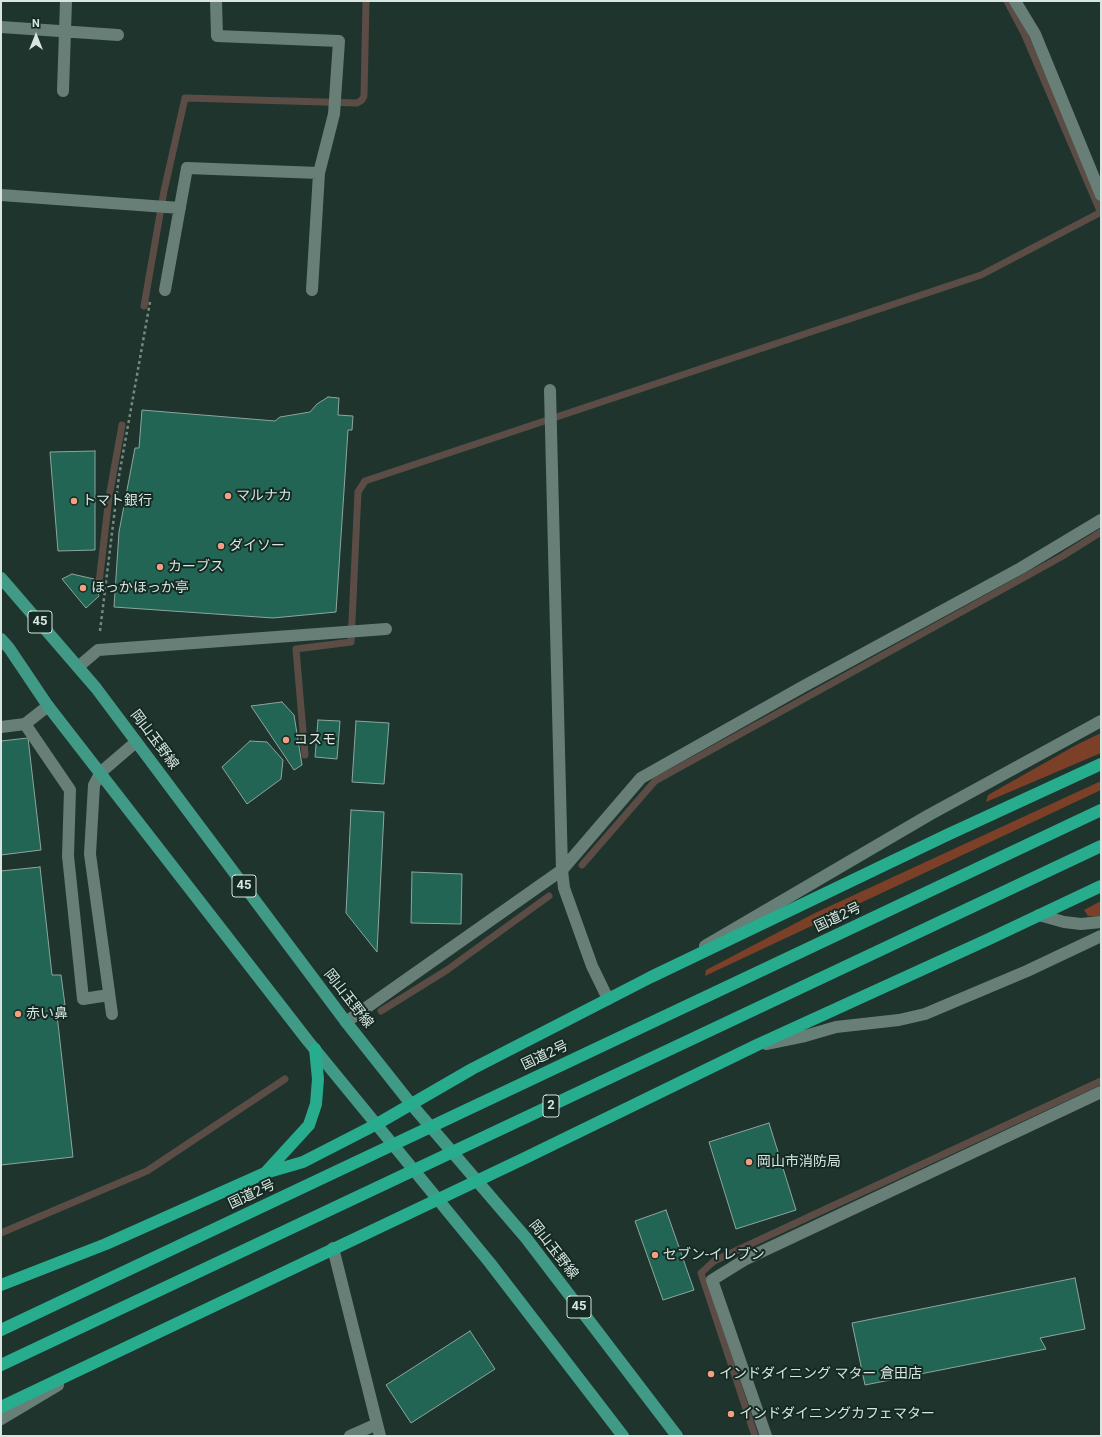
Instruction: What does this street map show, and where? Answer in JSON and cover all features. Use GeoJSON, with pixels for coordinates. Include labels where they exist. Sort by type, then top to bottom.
{"type":"FeatureCollection","features":[{"type":"Feature","properties":{"kind":"highway"},"geometry":{"type":"LineString","coordinates":[[1,1284],[106,1244],[265,1173],[302,1162],[377,1124],[472,1069],[651,977],[954,832],[1101,764]]}},
{"type":"Feature","properties":{"kind":"highway","name":"国道2号"},"geometry":{"type":"LineString","coordinates":[[1,1330],[1098,811]]}},
{"type":"Feature","properties":{"kind":"highway","name":"2"},"geometry":{"type":"LineString","coordinates":[[1,1365],[1101,846]]}},
{"type":"Feature","properties":{"kind":"highway"},"geometry":{"type":"LineString","coordinates":[[1,1407],[757,1046],[1101,886]]}},
{"type":"Feature","properties":{"kind":"highway"},"geometry":{"type":"LineString","coordinates":[[265,1173],[309,1125],[316,1104],[318,1079],[315,1049]]}},
{"type":"Feature","properties":{"kind":"main road","name":"岡山玉野線"},"geometry":{"type":"LineString","coordinates":[[1,578],[96,688],[346,1022],[411,1104],[478,1180],[526,1238],[677,1436]]}},
{"type":"Feature","properties":{"kind":"main road"},"geometry":{"type":"LineString","coordinates":[[1,639],[48,706],[101,772],[315,1049],[438,1198],[623,1436]]}},
{"type":"Feature","properties":{"kind":"street"},"geometry":{"type":"LineString","coordinates":[[63,91],[66,1]]}},
{"type":"Feature","properties":{"kind":"street"},"geometry":{"type":"LineString","coordinates":[[216,1],[217,36],[339,41],[335,102],[319,173],[312,290]]}},
{"type":"Feature","properties":{"kind":"street"},"geometry":{"type":"LineString","coordinates":[[1015,1],[1034,34],[1101,195]]}},
{"type":"Feature","properties":{"kind":"street"},"geometry":{"type":"LineString","coordinates":[[1,27],[118,35]]}},
{"type":"Feature","properties":{"kind":"street"},"geometry":{"type":"LineString","coordinates":[[165,290],[187,168],[319,173]]}},
{"type":"Feature","properties":{"kind":"street"},"geometry":{"type":"LineString","coordinates":[[1,195],[180,208]]}},
{"type":"Feature","properties":{"kind":"street"},"geometry":{"type":"LineString","coordinates":[[550,390],[562,870],[564,888],[592,966],[608,999]]}},
{"type":"Feature","properties":{"kind":"street"},"geometry":{"type":"LineString","coordinates":[[346,1022],[562,870],[641,778],[804,686],[1021,568],[1101,520]]}},
{"type":"Feature","properties":{"kind":"street"},"geometry":{"type":"LineString","coordinates":[[78,667],[98,650],[386,629]]}},
{"type":"Feature","properties":{"kind":"street"},"geometry":{"type":"LineString","coordinates":[[1,727],[25,724],[48,706]]}},
{"type":"Feature","properties":{"kind":"street"},"geometry":{"type":"LineString","coordinates":[[651,977],[929,815],[1101,721]]}},
{"type":"Feature","properties":{"kind":"street"},"geometry":{"type":"LineString","coordinates":[[25,724],[70,790],[68,856],[83,999],[109,995]]}},
{"type":"Feature","properties":{"kind":"street"},"geometry":{"type":"LineString","coordinates":[[112,1014],[90,854],[94,785],[101,772],[136,742]]}},
{"type":"Feature","properties":{"kind":"street"},"geometry":{"type":"LineString","coordinates":[[69,830],[91,833]]}},
{"type":"Feature","properties":{"kind":"street"},"geometry":{"type":"LineString","coordinates":[[1039,915],[1064,922],[1081,924],[1101,922]]}},
{"type":"Feature","properties":{"kind":"street"},"geometry":{"type":"LineString","coordinates":[[757,1046],[861,1022],[899,1020],[925,1014],[1027,971],[1101,936]]}},
{"type":"Feature","properties":{"kind":"street"},"geometry":{"type":"LineString","coordinates":[[766,1436],[712,1280],[746,1260],[1101,1092]]}},
{"type":"Feature","properties":{"kind":"street"},"geometry":{"type":"LineString","coordinates":[[333,1248],[379,1430],[350,1436]]}},
{"type":"Feature","properties":{"kind":"street"},"geometry":{"type":"LineString","coordinates":[[1,1419],[79,1371]]}},
{"type":"Feature","properties":{"kind":"path"},"geometry":{"type":"LineString","coordinates":[[98,650],[119,476],[149,303],[165,290]]}},
{"type":"Feature","properties":{"kind":"shaded area"},"geometry":{"type":"Polygon","coordinates":[[[1101,733],[1101,753],[986,802],[988,795],[1078,744],[1101,733]]]}},
{"type":"Feature","properties":{"kind":"shaded area"},"geometry":{"type":"Polygon","coordinates":[[[1101,781],[1101,790],[705,976],[706,970],[815,913],[1101,781]]]}},
{"type":"Feature","properties":{"kind":"shaded area"},"geometry":{"type":"Polygon","coordinates":[[[1101,901],[1101,917],[1088,916],[1084,910],[1101,901]]]}},
{"type":"Feature","properties":{"kind":"building"},"geometry":{"type":"Polygon","coordinates":[[[328,397],[339,398],[338,415],[353,416],[352,430],[348,430],[336,612],[273,618],[114,607],[119,532],[135,448],[139,448],[142,410],[275,421],[280,417],[310,412],[317,404],[328,397]]]}},
{"type":"Feature","properties":{"kind":"building","name":"トマト銀行"},"geometry":{"type":"Polygon","coordinates":[[[95,451],[95,550],[58,551],[50,452],[95,451]]]}},
{"type":"Feature","properties":{"kind":"building","name":"ほっかほっか亭"},"geometry":{"type":"Polygon","coordinates":[[[72,574],[94,579],[99,596],[86,608],[62,579],[72,574]]]}},
{"type":"Feature","properties":{"kind":"building","name":"コスモ"},"geometry":{"type":"Polygon","coordinates":[[[282,702],[294,715],[302,765],[294,770],[251,706],[282,702]]]}},
{"type":"Feature","properties":{"kind":"building"},"geometry":{"type":"Polygon","coordinates":[[[318,720],[340,721],[337,759],[315,757],[318,720]]]}},
{"type":"Feature","properties":{"kind":"building"},"geometry":{"type":"Polygon","coordinates":[[[356,721],[389,723],[384,784],[352,782],[356,721]]]}},
{"type":"Feature","properties":{"kind":"building"},"geometry":{"type":"Polygon","coordinates":[[[28,738],[41,850],[1,855],[1,741],[28,738]]]}},
{"type":"Feature","properties":{"kind":"building"},"geometry":{"type":"Polygon","coordinates":[[[250,741],[267,742],[283,760],[281,779],[247,804],[222,767],[250,741]]]}},
{"type":"Feature","properties":{"kind":"building"},"geometry":{"type":"Polygon","coordinates":[[[351,810],[384,812],[377,952],[346,913],[351,810]]]}},
{"type":"Feature","properties":{"kind":"building"},"geometry":{"type":"Polygon","coordinates":[[[40,867],[52,975],[61,975],[65,1005],[56,1006],[73,1157],[1,1165],[1,871],[40,867]]]}},
{"type":"Feature","properties":{"kind":"building"},"geometry":{"type":"Polygon","coordinates":[[[412,872],[462,874],[461,924],[411,923],[412,872]]]}},
{"type":"Feature","properties":{"kind":"building"},"geometry":{"type":"Polygon","coordinates":[[[769,1123],[796,1210],[736,1229],[709,1142],[769,1123]]]}},
{"type":"Feature","properties":{"kind":"building"},"geometry":{"type":"Polygon","coordinates":[[[666,1210],[694,1290],[663,1300],[635,1221],[666,1210]]]}},
{"type":"Feature","properties":{"kind":"building"},"geometry":{"type":"Polygon","coordinates":[[[1075,1278],[1085,1329],[1040,1338],[1046,1349],[865,1385],[852,1323],[1075,1278]]]}},
{"type":"Feature","properties":{"kind":"building"},"geometry":{"type":"Polygon","coordinates":[[[470,1331],[495,1369],[411,1423],[386,1385],[470,1331]]]}},
{"type":"Feature","properties":{"kind":"waterway"},"geometry":{"type":"LineString","coordinates":[[144,306],[164,191],[185,98],[357,103],[362,100],[364,96],[366,1]]}},
{"type":"Feature","properties":{"kind":"waterway"},"geometry":{"type":"LineString","coordinates":[[1007,1],[1024,33],[1101,213]]}},
{"type":"Feature","properties":{"kind":"waterway"},"geometry":{"type":"LineString","coordinates":[[305,755],[296,649],[351,642],[358,492],[365,481],[981,275],[1101,212]]}},
{"type":"Feature","properties":{"kind":"waterway"},"geometry":{"type":"LineString","coordinates":[[99,583],[109,497],[122,425]]}},
{"type":"Feature","properties":{"kind":"waterway"},"geometry":{"type":"LineString","coordinates":[[582,865],[655,781],[1061,557],[1101,532]]}},
{"type":"Feature","properties":{"kind":"waterway"},"geometry":{"type":"LineString","coordinates":[[381,1011],[447,970],[549,896]]}},
{"type":"Feature","properties":{"kind":"waterway"},"geometry":{"type":"LineString","coordinates":[[1,1233],[147,1171],[285,1079]]}},
{"type":"Feature","properties":{"kind":"waterway"},"geometry":{"type":"LineString","coordinates":[[755,1436],[701,1273],[714,1261],[1101,1081]]}},
{"type":"Feature","properties":{"kind":"place","name":"マルナカ"},"geometry":{"type":"Point","coordinates":[228,496]}},
{"type":"Feature","properties":{"kind":"place","name":"トマト銀行"},"geometry":{"type":"Point","coordinates":[74,501]}},
{"type":"Feature","properties":{"kind":"place","name":"ダイソー"},"geometry":{"type":"Point","coordinates":[221,546]}},
{"type":"Feature","properties":{"kind":"place","name":"カーブス"},"geometry":{"type":"Point","coordinates":[160,567]}},
{"type":"Feature","properties":{"kind":"place","name":"ほっかほっか亭"},"geometry":{"type":"Point","coordinates":[83,588]}},
{"type":"Feature","properties":{"kind":"place","name":"コスモ"},"geometry":{"type":"Point","coordinates":[286,740]}},
{"type":"Feature","properties":{"kind":"place","name":"赤い鼻"},"geometry":{"type":"Point","coordinates":[18,1014]}},
{"type":"Feature","properties":{"kind":"place","name":"岡山市消防局"},"geometry":{"type":"Point","coordinates":[749,1162]}},
{"type":"Feature","properties":{"kind":"place","name":"セブン-イレブン"},"geometry":{"type":"Point","coordinates":[655,1255]}},
{"type":"Feature","properties":{"kind":"place","name":"インドダイニング マター 倉田店"},"geometry":{"type":"Point","coordinates":[711,1374]}},
{"type":"Feature","properties":{"kind":"place","name":"インドダイニングカフェマター"},"geometry":{"type":"Point","coordinates":[731,1414]}}]}
